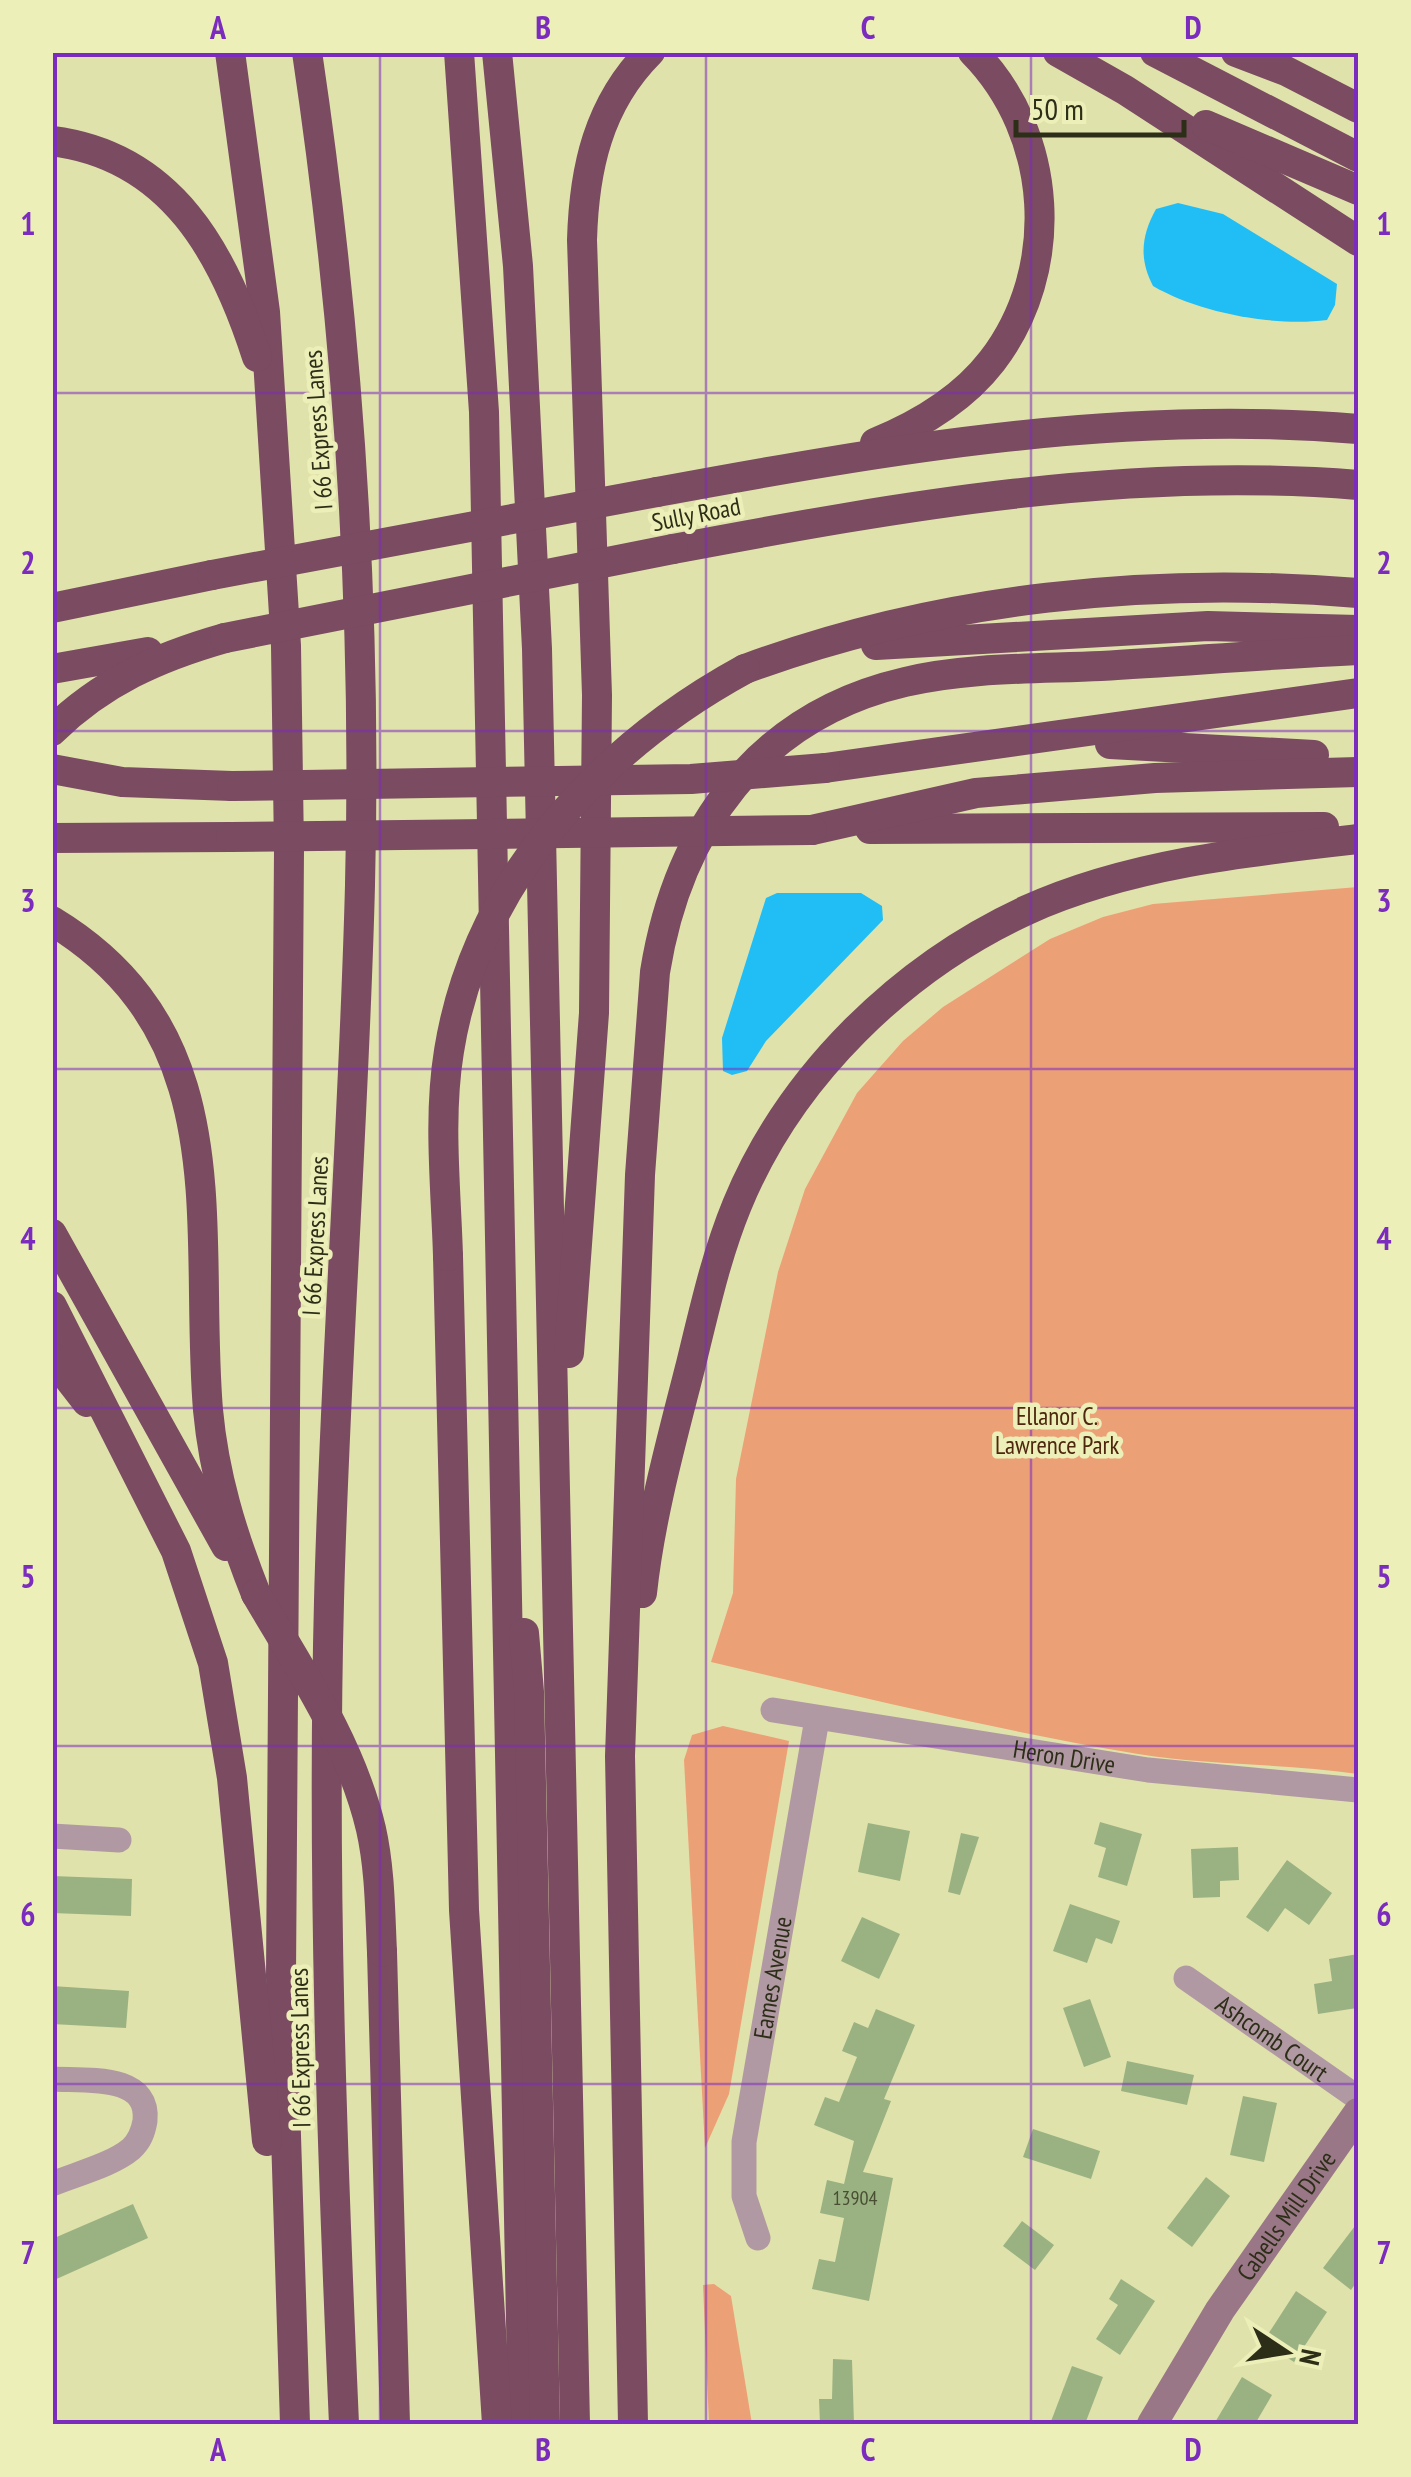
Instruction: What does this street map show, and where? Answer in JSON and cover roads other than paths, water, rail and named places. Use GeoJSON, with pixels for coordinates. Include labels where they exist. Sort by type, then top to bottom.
{"type":"FeatureCollection","features":[{"type":"Feature","properties":{"kind":"highway"},"geometry":{"type":"LineString","coordinates":[[230,52],[258,251],[276,437],[288,742],[282,1994],[296,2424]]}},
{"type":"Feature","properties":{"kind":"highway","name":"I 66 Express Lanes"},"geometry":{"type":"LineString","coordinates":[[307,52],[348,410],[360,686],[358,956],[332,1509],[326,1771],[332,2116],[344,2424]]}},
{"type":"Feature","properties":{"kind":"highway"},"geometry":{"type":"LineString","coordinates":[[458,52],[484,412],[523,2424]]}},
{"type":"Feature","properties":{"kind":"highway"},"geometry":{"type":"LineString","coordinates":[[497,52],[518,266],[532,500],[574,2424]]}},
{"type":"Feature","properties":{"kind":"highway"},"geometry":{"type":"LineString","coordinates":[[556,1496],[594,1013],[598,695],[582,240],[584,190],[605,117],[630,75],[650,52]]}},
{"type":"Feature","properties":{"kind":"highway"},"geometry":{"type":"LineString","coordinates":[[819,462],[898,434],[934,415],[965,390],[992,362],[1012,330],[1026,294],[1040,225],[1035,166],[1018,116],[1002,86],[973,52]]}},
{"type":"Feature","properties":{"kind":"highway"},"geometry":{"type":"LineString","coordinates":[[1058,52],[1125,90],[1358,241]]}},
{"type":"Feature","properties":{"kind":"highway"},"geometry":{"type":"LineString","coordinates":[[1156,52],[1358,157]]}},
{"type":"Feature","properties":{"kind":"highway"},"geometry":{"type":"LineString","coordinates":[[1236,52],[1286,71],[1358,108]]}},
{"type":"Feature","properties":{"kind":"highway"},"geometry":{"type":"LineString","coordinates":[[1125,90],[1358,190]]}},
{"type":"Feature","properties":{"kind":"highway"},"geometry":{"type":"LineString","coordinates":[[52,142],[107,156],[159,186],[196,224],[224,269],[245,320],[276,437]]}},
{"type":"Feature","properties":{"kind":"highway"},"geometry":{"type":"LineString","coordinates":[[52,608],[819,462],[1027,432],[1250,424],[1358,429]]}},
{"type":"Feature","properties":{"kind":"highway","name":"Sully Road"},"geometry":{"type":"LineString","coordinates":[[52,669],[854,514],[1098,483],[1194,479],[1358,485]]}},
{"type":"Feature","properties":{"kind":"highway"},"geometry":{"type":"LineString","coordinates":[[497,2424],[464,1910],[444,1144],[448,1054],[460,999],[490,922],[533,852],[611,761],[672,712],[746,669],[896,622],[1075,594],[1193,587],[1358,593]]}},
{"type":"Feature","properties":{"kind":"highway"},"geometry":{"type":"LineString","coordinates":[[52,600],[121,595]]}},
{"type":"Feature","properties":{"kind":"highway"},"geometry":{"type":"LineString","coordinates":[[746,669],[839,649],[935,638],[1208,626],[1358,630]]}},
{"type":"Feature","properties":{"kind":"highway"},"geometry":{"type":"LineString","coordinates":[[52,730],[77,706],[123,676],[173,652],[224,638]]}},
{"type":"Feature","properties":{"kind":"highway"},"geometry":{"type":"LineString","coordinates":[[632,2424],[620,1800],[635,1292],[650,1017],[662,926],[680,873],[703,824],[739,780],[786,737],[838,705],[906,681],[963,673],[1358,650]]}},
{"type":"Feature","properties":{"kind":"highway"},"geometry":{"type":"LineString","coordinates":[[52,769],[95,779],[232,786],[691,780],[1002,747],[1358,693]]}},
{"type":"Feature","properties":{"kind":"highway"},"geometry":{"type":"LineString","coordinates":[[1002,747],[1130,743],[1358,758]]}},
{"type":"Feature","properties":{"kind":"highway"},"geometry":{"type":"LineString","coordinates":[[812,830],[976,793],[1156,778],[1358,772]]}},
{"type":"Feature","properties":{"kind":"highway"},"geometry":{"type":"LineString","coordinates":[[59,838],[1358,827]]}},
{"type":"Feature","properties":{"kind":"highway"},"geometry":{"type":"LineString","coordinates":[[620,1800],[630,1754],[644,1574],[720,1252],[755,1167],[818,1072],[891,998],[940,961],[1028,910],[1127,878],[1358,839]]}},
{"type":"Feature","properties":{"kind":"highway"},"geometry":{"type":"LineString","coordinates":[[52,921],[104,960],[140,1000],[166,1042],[190,1104],[202,1173],[212,1502]]}},
{"type":"Feature","properties":{"kind":"highway"},"geometry":{"type":"LineString","coordinates":[[52,1234],[212,1502],[256,1594],[337,1736],[363,1800],[377,1870],[382,1952],[395,2424]]}},
{"type":"Feature","properties":{"kind":"highway"},"geometry":{"type":"LineString","coordinates":[[52,1306],[142,1480],[200,1615],[224,1718],[293,2368]]}},
{"type":"Feature","properties":{"kind":"highway"},"geometry":{"type":"LineString","coordinates":[[52,1357],[142,1480]]}},
{"type":"Feature","properties":{"kind":"highway"},"geometry":{"type":"LineString","coordinates":[[504,1452],[529,1692],[545,2424]]}},
{"type":"Feature","properties":{"kind":"street","name":"Heron Drive"},"geometry":{"type":"LineString","coordinates":[[774,1710],[1230,1781],[1358,1790]]}},
{"type":"Feature","properties":{"kind":"street","name":"Eames Avenue"},"geometry":{"type":"LineString","coordinates":[[758,2238],[744,2196],[744,2142],[817,1719]]}},
{"type":"Feature","properties":{"kind":"street"},"geometry":{"type":"LineString","coordinates":[[52,1836],[119,1840]]}},
{"type":"Feature","properties":{"kind":"street","name":"Ashcomb Court"},"geometry":{"type":"LineString","coordinates":[[1186,1978],[1358,2098]]}},
{"type":"Feature","properties":{"kind":"street"},"geometry":{"type":"LineString","coordinates":[[52,2079],[118,2083],[138,2094],[146,2111],[143,2134],[130,2150],[52,2184]]}},
{"type":"Feature","properties":{"kind":"street","name":"Cabells Mill Drive"},"geometry":{"type":"LineString","coordinates":[[1152,2424],[1220,2310],[1358,2113]]}},
{"type":"Feature","properties":{"kind":"water"},"geometry":{"type":"Polygon","coordinates":[[[1178,203],[1223,214],[1337,284],[1335,305],[1327,320],[1238,316],[1192,304],[1153,286],[1144,257],[1147,229],[1156,209],[1178,203]]]}},
{"type":"Feature","properties":{"kind":"water"},"geometry":{"type":"Polygon","coordinates":[[[777,893],[861,893],[882,906],[883,920],[766,1041],[747,1071],[732,1075],[723,1071],[722,1038],[766,898],[777,893]]]}},
{"type":"Feature","properties":{"kind":"park label","name":"Ellanor C. Lawrence Park"},"geometry":{"type":"Point","coordinates":[1057,1430]}}]}
